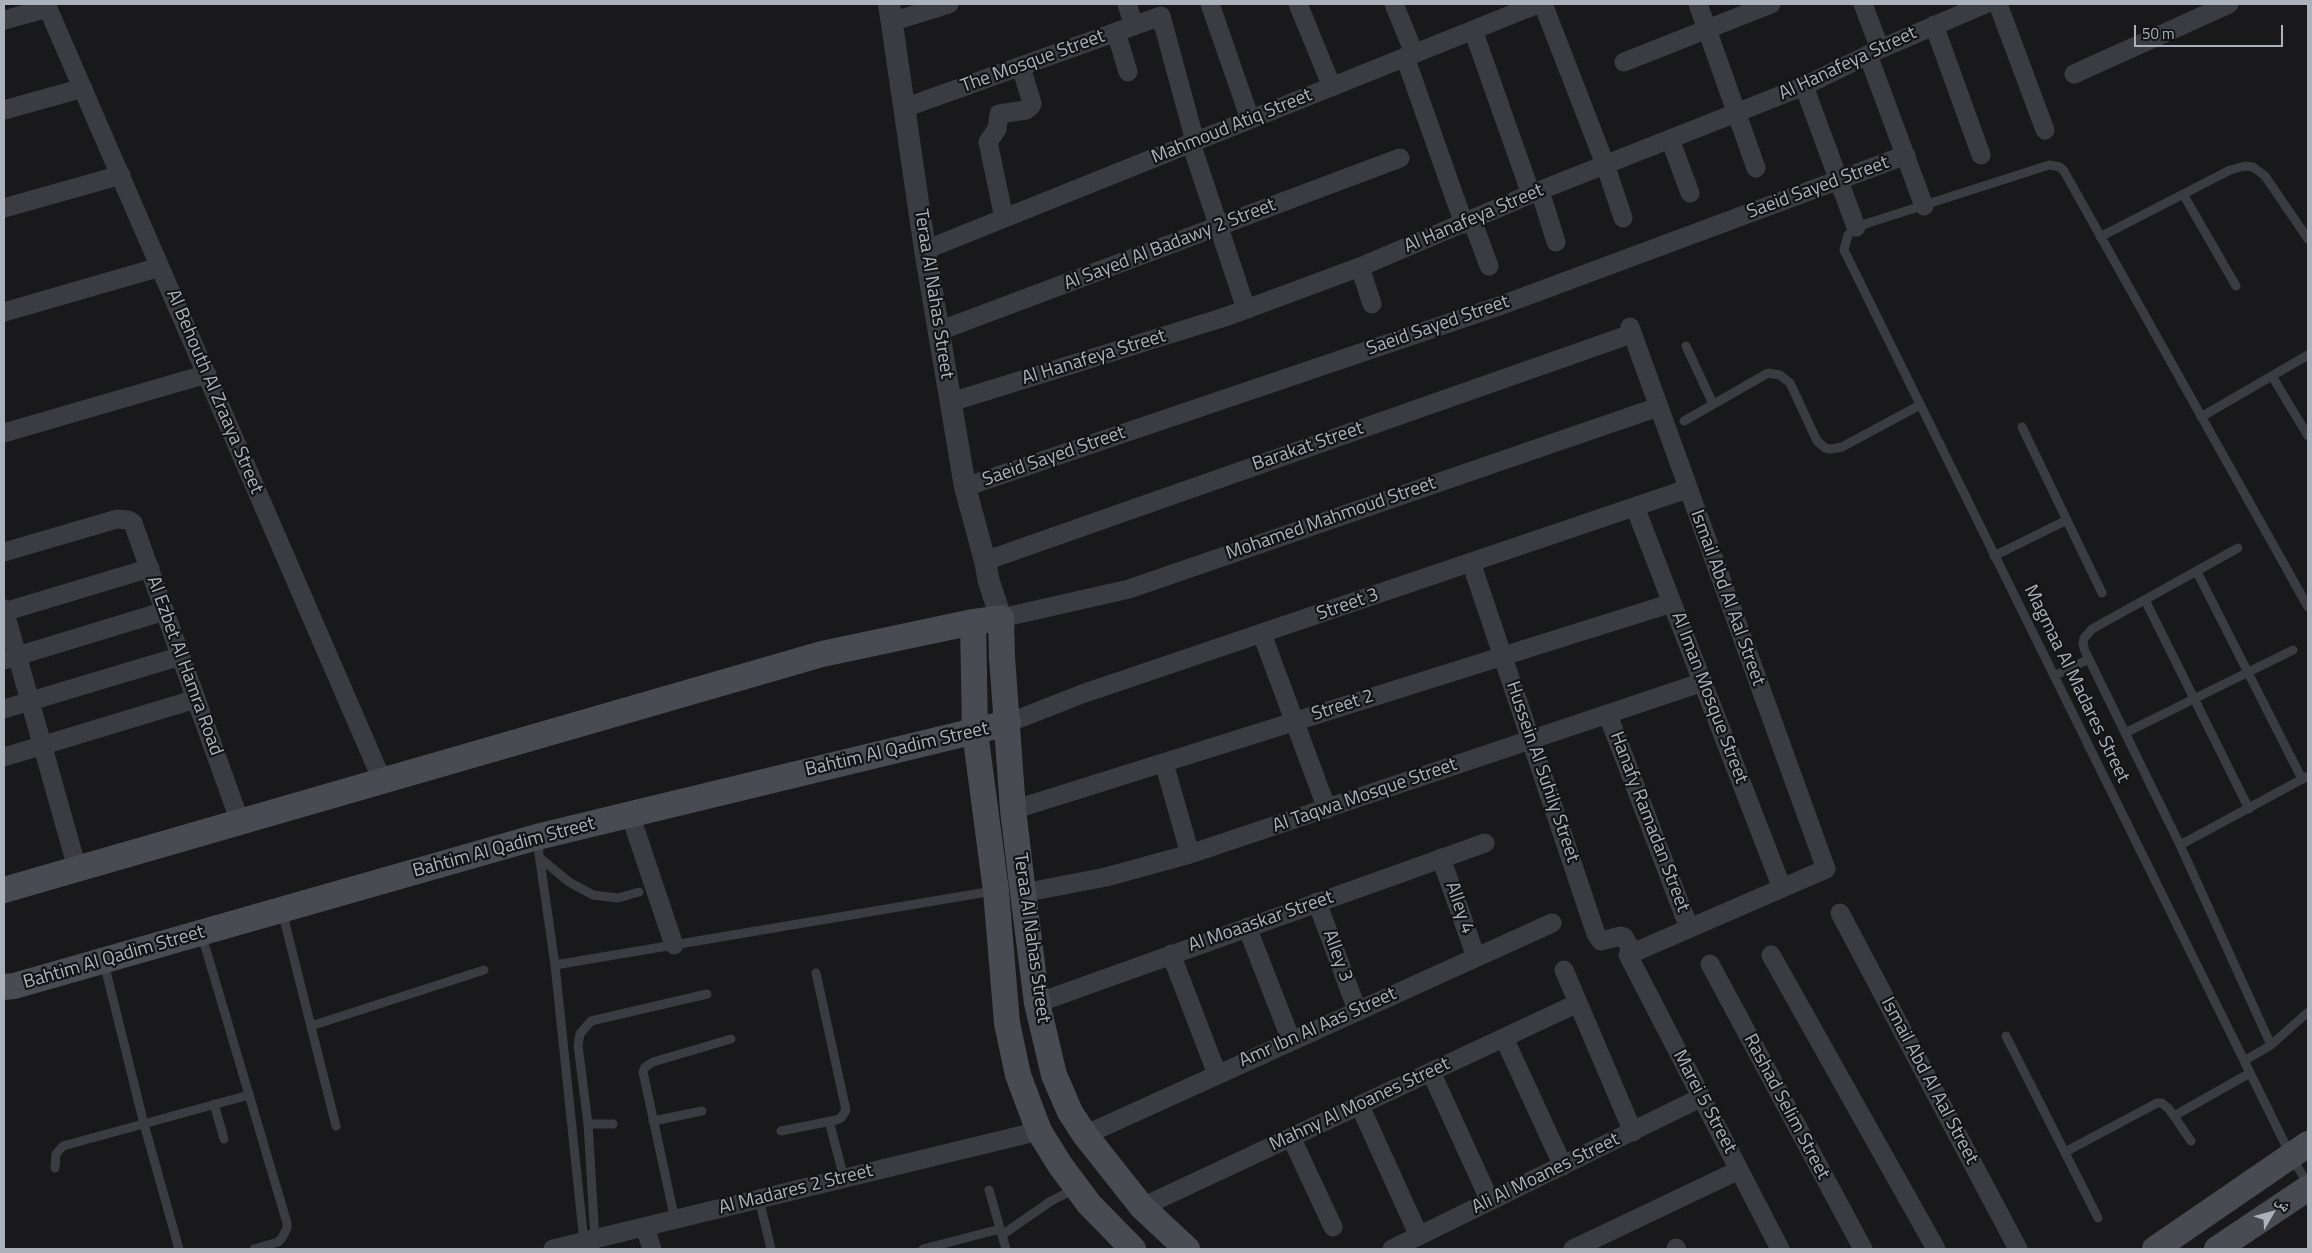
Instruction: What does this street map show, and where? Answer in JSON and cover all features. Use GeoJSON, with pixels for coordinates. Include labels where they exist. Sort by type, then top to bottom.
{"type":"FeatureCollection","features":[{"type":"Feature","properties":{"kind":"main road"},"geometry":{"type":"LineString","coordinates":[[4,890],[822,654],[1001,618]]}},
{"type":"Feature","properties":{"kind":"main road","name":"Teraa Al Nahas Street"},"geometry":{"type":"LineString","coordinates":[[1001,618],[1013,810],[1037,1003],[1054,1075],[1070,1112],[1085,1135],[1142,1207],[1187,1249]]}},
{"type":"Feature","properties":{"kind":"main road","name":"Teraa Al Nahas Street"},"geometry":{"type":"LineString","coordinates":[[974,622],[975,732],[988,814],[1007,1023],[1018,1075],[1040,1131],[1060,1165],[1083,1196],[1133,1249]]}},
{"type":"Feature","properties":{"kind":"main road","name":"Bahtim Al Qadim Street"},"geometry":{"type":"LineString","coordinates":[[4,987],[282,910],[538,848],[630,814],[1008,723]]}},
{"type":"Feature","properties":{"kind":"main road"},"geometry":{"type":"LineString","coordinates":[[2155,1249],[2300,1150]]}},
{"type":"Feature","properties":{"kind":"main road"},"geometry":{"type":"LineString","coordinates":[[1083,1196],[1121,1180]]}},
{"type":"Feature","properties":{"kind":"main road"},"geometry":{"type":"LineString","coordinates":[[2217,1249],[2308,1188]]}},
{"type":"Feature","properties":{"kind":"street"},"geometry":{"type":"LineString","coordinates":[[890,13],[950,4]]}},
{"type":"Feature","properties":{"kind":"street"},"geometry":{"type":"LineString","coordinates":[[1127,4],[1134,26]]}},
{"type":"Feature","properties":{"kind":"street"},"geometry":{"type":"LineString","coordinates":[[1210,4],[1250,119]]}},
{"type":"Feature","properties":{"kind":"street"},"geometry":{"type":"LineString","coordinates":[[1298,4],[1332,87]]}},
{"type":"Feature","properties":{"kind":"street"},"geometry":{"type":"LineString","coordinates":[[1394,4],[1409,55],[1468,222],[1489,266]]}},
{"type":"Feature","properties":{"kind":"street","name":"Mahmoud Atiq Street"},"geometry":{"type":"LineString","coordinates":[[925,250],[1473,30],[1496,12],[1538,4]]}},
{"type":"Feature","properties":{"kind":"street"},"geometry":{"type":"LineString","coordinates":[[1543,4],[1605,164],[1623,218]]}},
{"type":"Feature","properties":{"kind":"street"},"geometry":{"type":"LineString","coordinates":[[1698,4],[1756,168]]}},
{"type":"Feature","properties":{"kind":"street"},"geometry":{"type":"LineString","coordinates":[[1624,62],[1772,4]]}},
{"type":"Feature","properties":{"kind":"street"},"geometry":{"type":"LineString","coordinates":[[1863,4],[1874,52],[1924,206]]}},
{"type":"Feature","properties":{"kind":"street","name":"Al Hanafeya Street"},"geometry":{"type":"LineString","coordinates":[[951,402],[1246,309],[1360,267],[1536,192],[1804,86],[1934,25],[1957,10],[1985,4]]}},
{"type":"Feature","properties":{"kind":"street"},"geometry":{"type":"LineString","coordinates":[[1998,4],[2045,130]]}},
{"type":"Feature","properties":{"kind":"street"},"geometry":{"type":"LineString","coordinates":[[2074,74],[2229,4]]}},
{"type":"Feature","properties":{"kind":"street"},"geometry":{"type":"LineString","coordinates":[[4,20],[47,6]]}},
{"type":"Feature","properties":{"kind":"street","name":"Al Behouth Al Zraaya Street"},"geometry":{"type":"LineString","coordinates":[[47,6],[382,780]]}},
{"type":"Feature","properties":{"kind":"street","name":"Teraa Al Nahas Street"},"geometry":{"type":"LineString","coordinates":[[890,13],[925,250],[965,487],[1001,618]]}},
{"type":"Feature","properties":{"kind":"street","name":"The Mosque Street"},"geometry":{"type":"LineString","coordinates":[[904,108],[1161,16],[1193,142]]}},
{"type":"Feature","properties":{"kind":"street"},"geometry":{"type":"LineString","coordinates":[[1934,25],[1981,154]]}},
{"type":"Feature","properties":{"kind":"street"},"geometry":{"type":"LineString","coordinates":[[1473,30],[1556,242]]}},
{"type":"Feature","properties":{"kind":"street"},"geometry":{"type":"LineString","coordinates":[[1116,32],[1128,72]]}},
{"type":"Feature","properties":{"kind":"street"},"geometry":{"type":"LineString","coordinates":[[1004,218],[988,142],[998,129],[1001,112],[1026,110],[1031,106],[1032,103],[1021,67]]}},
{"type":"Feature","properties":{"kind":"street"},"geometry":{"type":"LineString","coordinates":[[1804,86],[1856,227]]}},
{"type":"Feature","properties":{"kind":"street"},"geometry":{"type":"LineString","coordinates":[[4,110],[83,88]]}},
{"type":"Feature","properties":{"kind":"street"},"geometry":{"type":"LineString","coordinates":[[1670,139],[1690,193]]}},
{"type":"Feature","properties":{"kind":"street"},"geometry":{"type":"LineString","coordinates":[[1193,142],[1246,309]]}},
{"type":"Feature","properties":{"kind":"street","name":"Saeid Sayed Street"},"geometry":{"type":"LineString","coordinates":[[965,487],[1502,305],[1906,155]]}},
{"type":"Feature","properties":{"kind":"street","name":"Al Sayed Al Badawy 2 Street"},"geometry":{"type":"LineString","coordinates":[[939,331],[1400,158]]}},
{"type":"Feature","properties":{"kind":"street"},"geometry":{"type":"LineString","coordinates":[[4,208],[120,175]]}},
{"type":"Feature","properties":{"kind":"street"},"geometry":{"type":"LineString","coordinates":[[4,312],[160,267]]}},
{"type":"Feature","properties":{"kind":"street"},"geometry":{"type":"LineString","coordinates":[[1360,267],[1372,304]]}},
{"type":"Feature","properties":{"kind":"street","name":"Ismail Abd Al Aal Street"},"geometry":{"type":"LineString","coordinates":[[1630,330],[1826,869],[1782,888]]}},
{"type":"Feature","properties":{"kind":"street","name":"Barakat Street"},"geometry":{"type":"LineString","coordinates":[[987,572],[1630,330]]}},
{"type":"Feature","properties":{"kind":"street"},"geometry":{"type":"LineString","coordinates":[[4,433],[207,374]]}},
{"type":"Feature","properties":{"kind":"street","name":"Mohamed Mahmoud Street"},"geometry":{"type":"LineString","coordinates":[[1001,618],[1129,589],[1658,406]]}},
{"type":"Feature","properties":{"kind":"street","name":"Street 3"},"geometry":{"type":"LineString","coordinates":[[1008,723],[1082,694],[1688,489]]}},
{"type":"Feature","properties":{"kind":"street","name":"Al Iman Mosque Street"},"geometry":{"type":"LineString","coordinates":[[1635,507],[1782,888]]}},
{"type":"Feature","properties":{"kind":"street","name":"Al Ezbet Al Hamra Road"},"geometry":{"type":"LineString","coordinates":[[4,552],[121,518],[133,524],[240,822]]}},
{"type":"Feature","properties":{"kind":"street","name":"Hussein Al Suhily Street"},"geometry":{"type":"LineString","coordinates":[[1471,562],[1599,940],[1606,941],[1621,936],[1627,939],[1630,954]]}},
{"type":"Feature","properties":{"kind":"street"},"geometry":{"type":"LineString","coordinates":[[77,868],[30,701],[10,658],[4,611],[150,568]]}},
{"type":"Feature","properties":{"kind":"street","name":"Teraa Al Nahas Street"},"geometry":{"type":"LineString","coordinates":[[974,622],[987,572]]}},
{"type":"Feature","properties":{"kind":"street","name":"Street 2"},"geometry":{"type":"LineString","coordinates":[[1013,810],[1672,603]]}},
{"type":"Feature","properties":{"kind":"street"},"geometry":{"type":"LineString","coordinates":[[10,658],[165,611]]}},
{"type":"Feature","properties":{"kind":"street"},"geometry":{"type":"LineString","coordinates":[[1262,634],[1327,810]]}},
{"type":"Feature","properties":{"kind":"street"},"geometry":{"type":"LineString","coordinates":[[4,709],[181,656]]}},
{"type":"Feature","properties":{"kind":"street","name":"Al Taqwa Mosque Street"},"geometry":{"type":"LineString","coordinates":[[1023,892],[1106,877],[1190,854],[1327,810],[1702,682]]}},
{"type":"Feature","properties":{"kind":"street"},"geometry":{"type":"LineString","coordinates":[[4,758],[196,699]]}},
{"type":"Feature","properties":{"kind":"street","name":"Hanafy Ramadan Street"},"geometry":{"type":"LineString","coordinates":[[1608,715],[1689,928]]}},
{"type":"Feature","properties":{"kind":"street"},"geometry":{"type":"LineString","coordinates":[[1164,763],[1190,854]]}},
{"type":"Feature","properties":{"kind":"street"},"geometry":{"type":"LineString","coordinates":[[630,814],[674,945]]}},
{"type":"Feature","properties":{"kind":"street","name":"Al Moaaskar Street"},"geometry":{"type":"LineString","coordinates":[[1037,1003],[1485,843]]}},
{"type":"Feature","properties":{"kind":"street","name":"Alley 4"},"geometry":{"type":"LineString","coordinates":[[1442,858],[1476,957]]}},
{"type":"Feature","properties":{"kind":"street"},"geometry":{"type":"LineString","coordinates":[[1630,954],[1782,888]]}},
{"type":"Feature","properties":{"kind":"street","name":"Alley 3"},"geometry":{"type":"LineString","coordinates":[[1317,902],[1357,1010]]}},
{"type":"Feature","properties":{"kind":"street","name":"Ismail Abd Al Aal Street"},"geometry":{"type":"LineString","coordinates":[[1840,913],[2018,1249]]}},
{"type":"Feature","properties":{"kind":"street","name":"Amr Ibn Al Aas Street"},"geometry":{"type":"LineString","coordinates":[[1085,1135],[1552,923]]}},
{"type":"Feature","properties":{"kind":"street"},"geometry":{"type":"LineString","coordinates":[[1247,927],[1291,1040]]}},
{"type":"Feature","properties":{"kind":"street"},"geometry":{"type":"LineString","coordinates":[[1171,954],[1217,1074]]}},
{"type":"Feature","properties":{"kind":"street","name":"Marei 5 Street"},"geometry":{"type":"LineString","coordinates":[[1630,954],[1700,1098],[1780,1249]]}},
{"type":"Feature","properties":{"kind":"street"},"geometry":{"type":"LineString","coordinates":[[1771,956],[1936,1249]]}},
{"type":"Feature","properties":{"kind":"street","name":"Rashad Selim Street"},"geometry":{"type":"LineString","coordinates":[[1710,964],[1863,1249]]}},
{"type":"Feature","properties":{"kind":"street"},"geometry":{"type":"LineString","coordinates":[[1564,970],[1633,1132]]}},
{"type":"Feature","properties":{"kind":"street","name":"Mahny Al Moanes Street"},"geometry":{"type":"LineString","coordinates":[[1142,1207],[1578,1003]]}},
{"type":"Feature","properties":{"kind":"street"},"geometry":{"type":"LineString","coordinates":[[1504,1038],[1562,1166]]}},
{"type":"Feature","properties":{"kind":"street"},"geometry":{"type":"LineString","coordinates":[[1432,1072],[1490,1201]]}},
{"type":"Feature","properties":{"kind":"street","name":"Ali Al Moanes Street"},"geometry":{"type":"LineString","coordinates":[[1392,1249],[1700,1098]]}},
{"type":"Feature","properties":{"kind":"street"},"geometry":{"type":"LineString","coordinates":[[1360,1106],[1420,1236]]}},
{"type":"Feature","properties":{"kind":"street","name":"Al Madares 2 Street"},"geometry":{"type":"LineString","coordinates":[[560,1248],[1040,1131]]}},
{"type":"Feature","properties":{"kind":"street"},"geometry":{"type":"LineString","coordinates":[[1291,1137],[1333,1227]]}},
{"type":"Feature","properties":{"kind":"street"},"geometry":{"type":"LineString","coordinates":[[1573,1249],[1739,1170]]}},
{"type":"Feature","properties":{"kind":"street"},"geometry":{"type":"LineString","coordinates":[[645,1227],[652,1249]]}},
{"type":"Feature","properties":{"kind":"lane"},"geometry":{"type":"LineString","coordinates":[[1856,227],[2050,165],[2064,171],[2307,602]]}},
{"type":"Feature","properties":{"kind":"lane"},"geometry":{"type":"LineString","coordinates":[[2100,237],[2230,170],[2245,166],[2253,168],[2265,176],[2308,239]]}},
{"type":"Feature","properties":{"kind":"lane"},"geometry":{"type":"LineString","coordinates":[[2183,194],[2236,286]]}},
{"type":"Feature","properties":{"kind":"lane","name":"Magmaa Al Madares Street"},"geometry":{"type":"LineString","coordinates":[[1856,227],[1848,235],[1844,250],[2250,1073],[2300,1150],[2308,1184]]}},
{"type":"Feature","properties":{"kind":"lane"},"geometry":{"type":"LineString","coordinates":[[1686,346],[1713,404]]}},
{"type":"Feature","properties":{"kind":"lane"},"geometry":{"type":"LineString","coordinates":[[2201,417],[2308,355]]}},
{"type":"Feature","properties":{"kind":"lane"},"geometry":{"type":"LineString","coordinates":[[1684,421],[1768,373],[1780,375],[1790,382],[1817,441],[1826,448],[1842,447],[1920,405]]}},
{"type":"Feature","properties":{"kind":"lane"},"geometry":{"type":"LineString","coordinates":[[2272,376],[2308,436]]}},
{"type":"Feature","properties":{"kind":"lane"},"geometry":{"type":"LineString","coordinates":[[2022,427],[2102,593]]}},
{"type":"Feature","properties":{"kind":"lane"},"geometry":{"type":"LineString","coordinates":[[1994,556],[2067,520]]}},
{"type":"Feature","properties":{"kind":"lane"},"geometry":{"type":"LineString","coordinates":[[2238,548],[2088,632],[2084,644],[2089,659],[2180,846],[2271,1044]]}},
{"type":"Feature","properties":{"kind":"lane"},"geometry":{"type":"LineString","coordinates":[[2180,846],[2305,777],[2196,572]]}},
{"type":"Feature","properties":{"kind":"lane"},"geometry":{"type":"LineString","coordinates":[[2145,600],[2248,809]]}},
{"type":"Feature","properties":{"kind":"lane"},"geometry":{"type":"LineString","coordinates":[[2125,733],[2293,650]]}},
{"type":"Feature","properties":{"kind":"lane"},"geometry":{"type":"LineString","coordinates":[[2054,676],[2089,659]]}},
{"type":"Feature","properties":{"kind":"lane"},"geometry":{"type":"LineString","coordinates":[[538,848],[568,882],[593,895],[618,898],[640,892]]}},
{"type":"Feature","properties":{"kind":"lane"},"geometry":{"type":"LineString","coordinates":[[538,848],[555,965],[589,1240]]}},
{"type":"Feature","properties":{"kind":"lane"},"geometry":{"type":"LineString","coordinates":[[555,965],[996,891]]}},
{"type":"Feature","properties":{"kind":"lane"},"geometry":{"type":"LineString","coordinates":[[282,910],[336,1126]]}},
{"type":"Feature","properties":{"kind":"lane"},"geometry":{"type":"LineString","coordinates":[[201,933],[287,1228],[286,1234],[278,1242],[254,1249]]}},
{"type":"Feature","properties":{"kind":"lane"},"geometry":{"type":"LineString","coordinates":[[103,961],[144,1124],[179,1249]]}},
{"type":"Feature","properties":{"kind":"lane"},"geometry":{"type":"LineString","coordinates":[[311,1026],[484,970]]}},
{"type":"Feature","properties":{"kind":"lane"},"geometry":{"type":"LineString","coordinates":[[781,1131],[841,1118],[845,1114],[846,1105],[816,972]]}},
{"type":"Feature","properties":{"kind":"lane"},"geometry":{"type":"LineString","coordinates":[[589,1240],[588,1124],[578,1045],[580,1034],[586,1024],[597,1019],[707,994]]}},
{"type":"Feature","properties":{"kind":"lane"},"geometry":{"type":"LineString","coordinates":[[2244,1061],[2271,1044],[2307,1013]]}},
{"type":"Feature","properties":{"kind":"lane"},"geometry":{"type":"LineString","coordinates":[[2006,1036],[2098,1218]]}},
{"type":"Feature","properties":{"kind":"lane"},"geometry":{"type":"LineString","coordinates":[[675,1220],[643,1076],[645,1067],[653,1062],[731,1039]]}},
{"type":"Feature","properties":{"kind":"lane"},"geometry":{"type":"LineString","coordinates":[[2174,1116],[2250,1073]]}},
{"type":"Feature","properties":{"kind":"lane"},"geometry":{"type":"LineString","coordinates":[[55,1168],[56,1154],[64,1146],[249,1095]]}},
{"type":"Feature","properties":{"kind":"lane"},"geometry":{"type":"LineString","coordinates":[[2064,1152],[2157,1103],[2166,1105],[2191,1141]]}},
{"type":"Feature","properties":{"kind":"lane"},"geometry":{"type":"LineString","coordinates":[[214,1104],[224,1139]]}},
{"type":"Feature","properties":{"kind":"lane"},"geometry":{"type":"LineString","coordinates":[[652,1121],[702,1111]]}},
{"type":"Feature","properties":{"kind":"lane"},"geometry":{"type":"LineString","coordinates":[[829,1121],[844,1178]]}},
{"type":"Feature","properties":{"kind":"lane"},"geometry":{"type":"LineString","coordinates":[[588,1124],[613,1124]]}},
{"type":"Feature","properties":{"kind":"lane"},"geometry":{"type":"LineString","coordinates":[[989,1190],[1006,1249]]}},
{"type":"Feature","properties":{"kind":"lane"},"geometry":{"type":"LineString","coordinates":[[923,1249],[1001,1232],[1051,1201],[1083,1196]]}},
{"type":"Feature","properties":{"kind":"lane"},"geometry":{"type":"LineString","coordinates":[[759,1199],[770,1249]]}}]}
